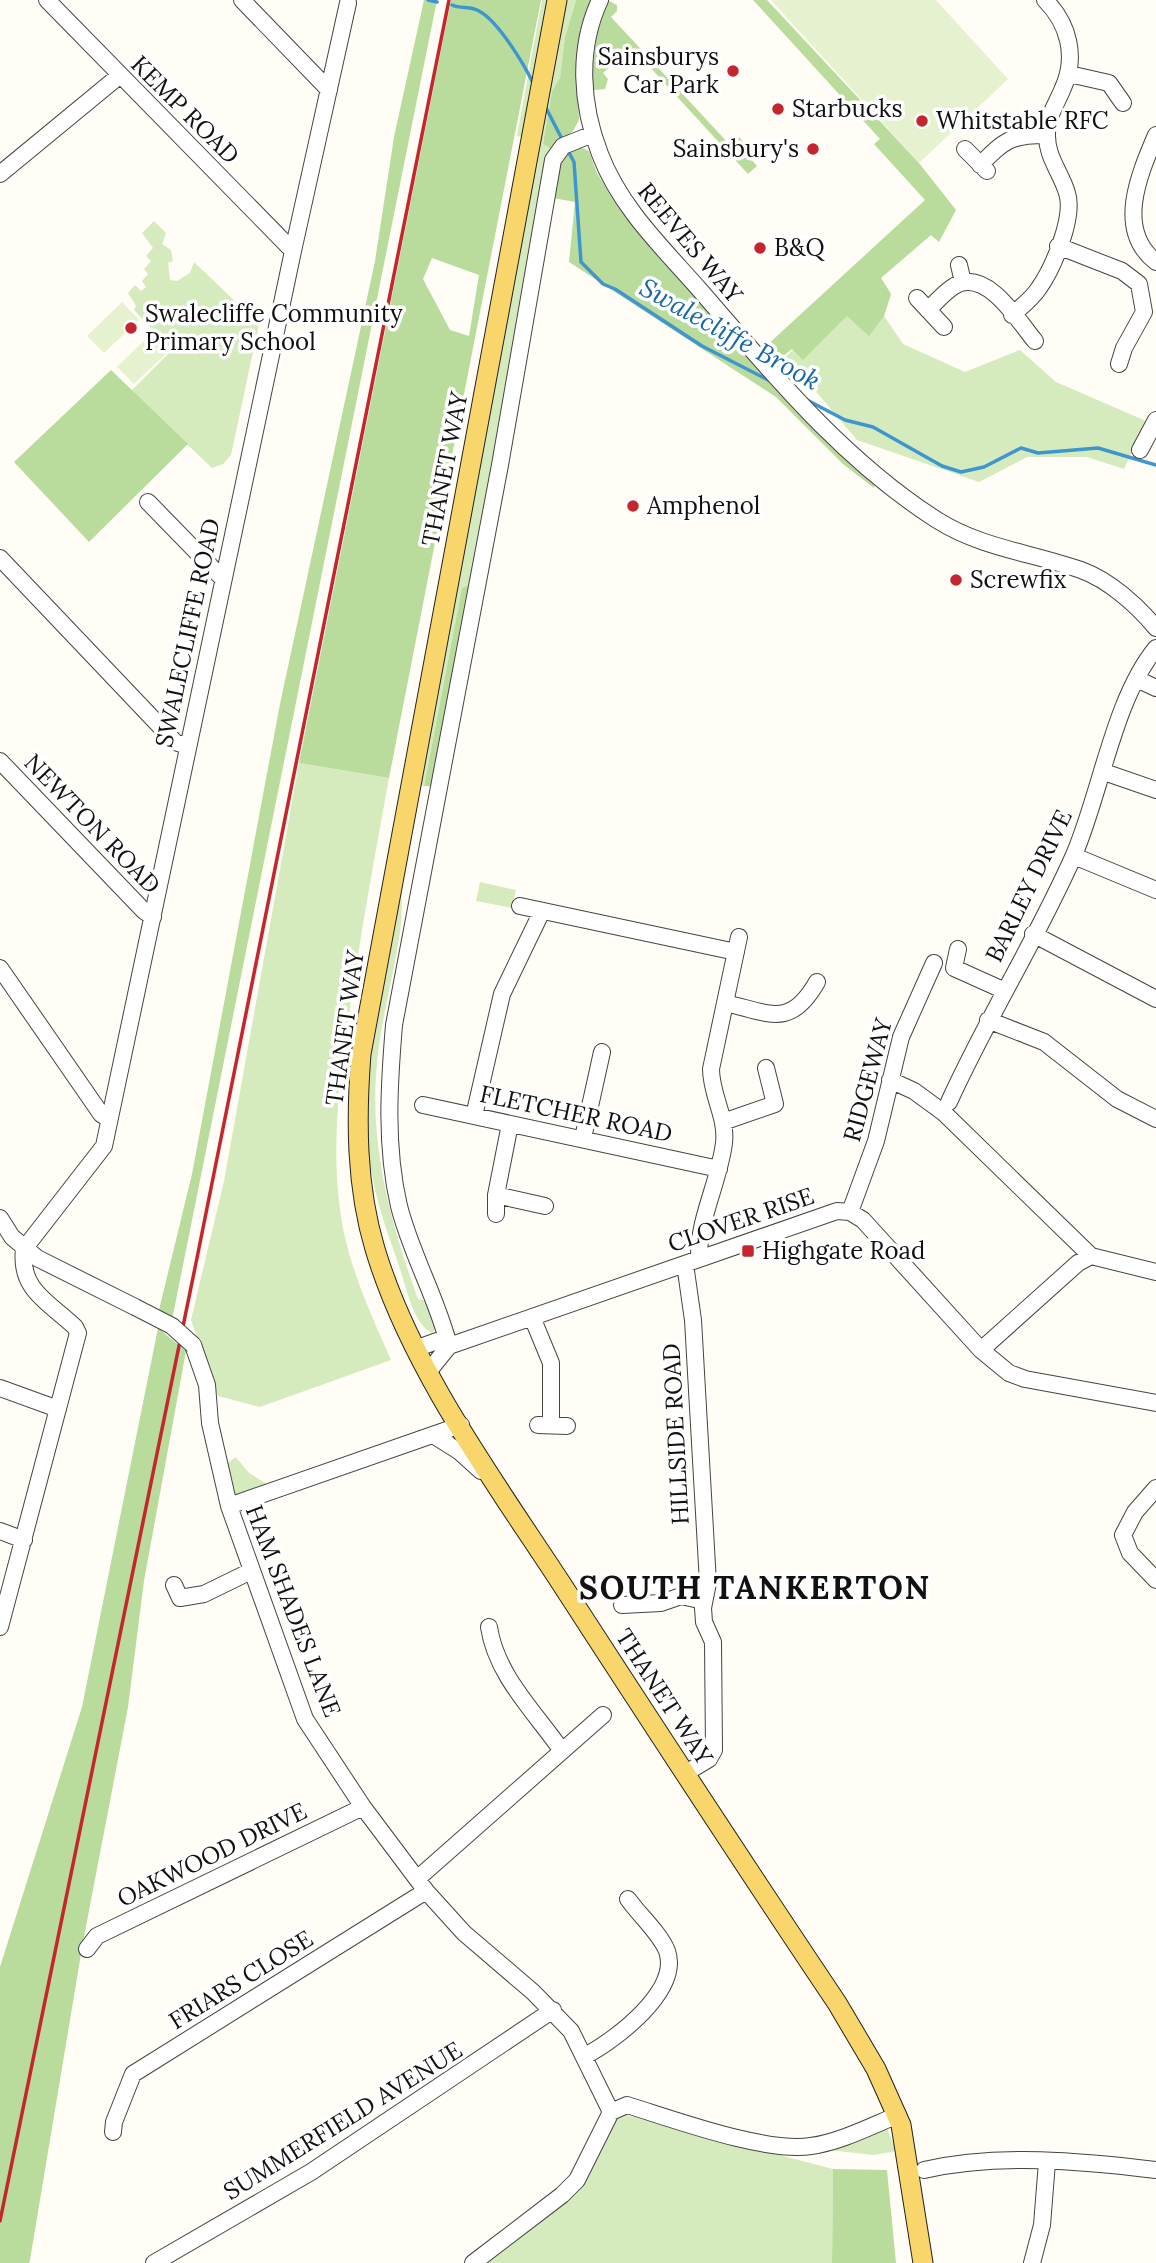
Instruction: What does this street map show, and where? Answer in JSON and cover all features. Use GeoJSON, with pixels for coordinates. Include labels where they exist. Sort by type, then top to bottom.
{"type":"FeatureCollection","features":[{"type":"Feature","properties":{"kind":"main road","name":"THANET WAY"},"geometry":{"type":"LineString","coordinates":[[557,0],[361,1054],[357,1115],[360,1177],[374,1246],[390,1293],[428,1372],[500,1490],[857,2036],[898,2115],[910,2165],[923,2263]]}},
{"type":"Feature","properties":{"kind":"street","name":"KEMP ROAD"},"geometry":{"type":"LineString","coordinates":[[47,0],[293,251]]}},
{"type":"Feature","properties":{"kind":"street"},"geometry":{"type":"LineString","coordinates":[[242,0],[329,90]]}},
{"type":"Feature","properties":{"kind":"street","name":"REEVES WAY"},"geometry":{"type":"LineString","coordinates":[[600,0],[590,29],[584,67],[585,99],[593,134],[624,203],[782,382],[878,479],[939,521],[1004,549],[1084,572],[1142,611],[1156,628]]}},
{"type":"Feature","properties":{"kind":"street"},"geometry":{"type":"LineString","coordinates":[[1012,315],[1040,288],[1068,222],[1069,198],[1049,154],[1046,135],[1050,117],[1069,74],[1070,44],[1062,23],[1045,0]]}},
{"type":"Feature","properties":{"kind":"street","name":"SWALECLIFFE ROAD"},"geometry":{"type":"LineString","coordinates":[[12,1243],[98,1157],[104,1146],[293,251],[351,2]]}},
{"type":"Feature","properties":{"kind":"street"},"geometry":{"type":"LineString","coordinates":[[1109,83],[1122,72]]}},
{"type":"Feature","properties":{"kind":"street"},"geometry":{"type":"LineString","coordinates":[[1069,74],[1109,83],[1123,103]]}},
{"type":"Feature","properties":{"kind":"street"},"geometry":{"type":"LineString","coordinates":[[0,174],[119,76]]}},
{"type":"Feature","properties":{"kind":"street"},"geometry":{"type":"LineString","coordinates":[[428,1372],[450,1346],[414,1254],[395,1183],[389,1097],[394,1025],[500,465],[553,160],[563,146],[593,134]]}},
{"type":"Feature","properties":{"kind":"street"},"geometry":{"type":"LineString","coordinates":[[965,149],[984,168],[1003,142],[1014,136],[1046,135]]}},
{"type":"Feature","properties":{"kind":"street"},"geometry":{"type":"LineString","coordinates":[[1156,135],[1136,188],[1133,212],[1140,248],[1156,262]]}},
{"type":"Feature","properties":{"kind":"street"},"geometry":{"type":"LineString","coordinates":[[1058,246],[1122,271],[1139,284],[1144,312],[1121,356],[1108,342]]}},
{"type":"Feature","properties":{"kind":"street"},"geometry":{"type":"LineString","coordinates":[[960,265],[963,282]]}},
{"type":"Feature","properties":{"kind":"street"},"geometry":{"type":"LineString","coordinates":[[944,327],[923,304],[963,282],[987,288],[1035,341]]}},
{"type":"Feature","properties":{"kind":"street"},"geometry":{"type":"LineString","coordinates":[[1140,450],[1156,420]]}},
{"type":"Feature","properties":{"kind":"street"},"geometry":{"type":"LineString","coordinates":[[148,503],[223,579]]}},
{"type":"Feature","properties":{"kind":"street"},"geometry":{"type":"LineString","coordinates":[[0,558],[175,741],[187,746]]}},
{"type":"Feature","properties":{"kind":"street","name":"BARLEY DRIVE"},"geometry":{"type":"LineString","coordinates":[[950,1102],[1003,990],[1074,856],[1123,712],[1137,679],[1156,648]]}},
{"type":"Feature","properties":{"kind":"street"},"geometry":{"type":"LineString","coordinates":[[1137,679],[1156,688]]}},
{"type":"Feature","properties":{"kind":"street","name":"NEWTON ROAD"},"geometry":{"type":"LineString","coordinates":[[0,761],[144,911],[153,917]]}},
{"type":"Feature","properties":{"kind":"street"},"geometry":{"type":"LineString","coordinates":[[1104,772],[1156,790]]}},
{"type":"Feature","properties":{"kind":"street"},"geometry":{"type":"LineString","coordinates":[[1074,856],[1156,890]]}},
{"type":"Feature","properties":{"kind":"street"},"geometry":{"type":"LineString","coordinates":[[520,906],[737,944],[711,1069],[711,1082],[723,1122],[724,1141],[719,1168],[692,1261]]}},
{"type":"Feature","properties":{"kind":"street"},"geometry":{"type":"LineString","coordinates":[[474,1116],[502,994],[542,911]]}},
{"type":"Feature","properties":{"kind":"street"},"geometry":{"type":"LineString","coordinates":[[1033,934],[1156,999]]}},
{"type":"Feature","properties":{"kind":"street"},"geometry":{"type":"LineString","coordinates":[[958,949],[954,968],[1003,990]]}},
{"type":"Feature","properties":{"kind":"street","name":"RIDGEWAY"},"geometry":{"type":"LineString","coordinates":[[850,1212],[876,1141],[906,1022],[934,962]]}},
{"type":"Feature","properties":{"kind":"street"},"geometry":{"type":"LineString","coordinates":[[0,968],[100,1114],[109,1118]]}},
{"type":"Feature","properties":{"kind":"street"},"geometry":{"type":"LineString","coordinates":[[725,1003],[777,1014],[791,1012],[801,1006],[817,982]]}},
{"type":"Feature","properties":{"kind":"street"},"geometry":{"type":"LineString","coordinates":[[988,1020],[1044,1042],[1117,1099],[1156,1119]]}},
{"type":"Feature","properties":{"kind":"street"},"geometry":{"type":"LineString","coordinates":[[583,1138],[603,1052]]}},
{"type":"Feature","properties":{"kind":"street"},"geometry":{"type":"LineString","coordinates":[[723,1122],[775,1104],[766,1068]]}},
{"type":"Feature","properties":{"kind":"street"},"geometry":{"type":"LineString","coordinates":[[890,1080],[914,1091],[944,1113],[1091,1256],[1156,1272]]}},
{"type":"Feature","properties":{"kind":"street","name":"FLETCHER ROAD"},"geometry":{"type":"LineString","coordinates":[[423,1105],[719,1168]]}},
{"type":"Feature","properties":{"kind":"street"},"geometry":{"type":"LineString","coordinates":[[496,1214],[496,1195],[510,1124]]}},
{"type":"Feature","properties":{"kind":"street"},"geometry":{"type":"LineString","coordinates":[[496,1195],[545,1206]]}},
{"type":"Feature","properties":{"kind":"street","name":"CLOVER RISE"},"geometry":{"type":"LineString","coordinates":[[415,1349],[437,1341],[450,1346],[837,1211],[850,1212],[863,1220],[981,1350],[1009,1373],[1024,1379],[1156,1403]]}},
{"type":"Feature","properties":{"kind":"street"},"geometry":{"type":"LineString","coordinates":[[0,1218],[29,1286],[75,1326],[78,1333],[0,1627]]}},
{"type":"Feature","properties":{"kind":"street","name":"HAM SHADES LANE"},"geometry":{"type":"LineString","coordinates":[[12,1243],[172,1326],[193,1345],[207,1385],[210,1423],[229,1506],[305,1719],[363,1807],[421,1885],[464,1933],[553,2010],[571,2031],[611,2112]]}},
{"type":"Feature","properties":{"kind":"street"},"geometry":{"type":"LineString","coordinates":[[981,1350],[1078,1263],[1091,1256]]}},
{"type":"Feature","properties":{"kind":"street","name":"HILLSIDE ROAD"},"geometry":{"type":"LineString","coordinates":[[684,1774],[709,1759],[714,1750],[713,1642],[704,1622],[704,1601],[708,1583],[692,1320],[692,1261]]}},
{"type":"Feature","properties":{"kind":"street"},"geometry":{"type":"LineString","coordinates":[[532,1317],[551,1363],[552,1425]]}},
{"type":"Feature","properties":{"kind":"street"},"geometry":{"type":"LineString","coordinates":[[0,1388],[58,1409]]}},
{"type":"Feature","properties":{"kind":"street"},"geometry":{"type":"LineString","coordinates":[[433,1435],[449,1407]]}},
{"type":"Feature","properties":{"kind":"street"},"geometry":{"type":"LineString","coordinates":[[229,1506],[461,1425]]}},
{"type":"Feature","properties":{"kind":"street"},"geometry":{"type":"LineString","coordinates":[[433,1435],[460,1452],[500,1490]]}},
{"type":"Feature","properties":{"kind":"street"},"geometry":{"type":"LineString","coordinates":[[1156,1488],[1135,1512],[1123,1535],[1130,1553],[1156,1580]]}},
{"type":"Feature","properties":{"kind":"street"},"geometry":{"type":"LineString","coordinates":[[0,1531],[24,1539]]}},
{"type":"Feature","properties":{"kind":"street"},"geometry":{"type":"LineString","coordinates":[[174,1585],[180,1598],[204,1594],[251,1572]]}},
{"type":"Feature","properties":{"kind":"street"},"geometry":{"type":"LineString","coordinates":[[622,1605],[661,1603],[681,1596],[704,1601]]}},
{"type":"Feature","properties":{"kind":"street"},"geometry":{"type":"LineString","coordinates":[[489,1627],[491,1643],[505,1674],[562,1751]]}},
{"type":"Feature","properties":{"kind":"street","name":"FRIARS CLOSE"},"geometry":{"type":"LineString","coordinates":[[113,2132],[114,2122],[133,2074],[421,1885],[603,1715]]}},
{"type":"Feature","properties":{"kind":"street","name":"OAKWOOD DRIVE"},"geometry":{"type":"LineString","coordinates":[[87,1949],[97,1936],[363,1807]]}},
{"type":"Feature","properties":{"kind":"street"},"geometry":{"type":"LineString","coordinates":[[585,2056],[609,2043],[659,1993],[668,1973],[664,1946],[628,1899]]}},
{"type":"Feature","properties":{"kind":"street","name":"SUMMERFIELD AVENUE"},"geometry":{"type":"LineString","coordinates":[[153,2263],[312,2172],[553,2010]]}},
{"type":"Feature","properties":{"kind":"street"},"geometry":{"type":"LineString","coordinates":[[473,2263],[562,2195],[577,2180],[611,2112],[627,2105],[696,2127],[792,2147],[813,2146],[898,2115]]}},
{"type":"Feature","properties":{"kind":"street"},"geometry":{"type":"LineString","coordinates":[[931,2174],[981,2161],[1047,2162],[1156,2171]]}},
{"type":"Feature","properties":{"kind":"street"},"geometry":{"type":"LineString","coordinates":[[1032,2263],[1042,2225],[1047,2162]]}},
{"type":"Feature","properties":{"kind":"green space"},"geometry":{"type":"Polygon","coordinates":[[[424,0],[437,0],[172,1320],[158,1314],[192,1174],[280,704],[375,261],[394,137],[424,0]]]}},
{"type":"Feature","properties":{"kind":"green space"},"geometry":{"type":"Polygon","coordinates":[[[451,0],[541,0],[389,778],[299,763],[451,0]],[[432,258],[423,279],[450,330],[469,336],[479,275],[432,258]]]}},
{"type":"Feature","properties":{"kind":"green space"},"geometry":{"type":"Polygon","coordinates":[[[542,0],[550,0],[521,137],[517,136],[542,0]]]}},
{"type":"Feature","properties":{"kind":"green space"},"geometry":{"type":"Polygon","coordinates":[[[567,0],[576,0],[565,37],[560,79],[552,91],[543,144],[551,149],[474,584],[462,589],[424,786],[421,785],[567,0]]]}},
{"type":"Feature","properties":{"kind":"green space"},"geometry":{"type":"Polygon","coordinates":[[[576,0],[590,0],[577,60],[579,120],[573,131],[551,149],[543,144],[552,91],[560,78],[565,37],[576,0]]]}},
{"type":"Feature","properties":{"kind":"green space"},"geometry":{"type":"Polygon","coordinates":[[[607,0],[617,5],[617,11],[611,17],[730,145],[739,137],[746,145],[744,151],[757,166],[748,174],[637,53],[632,56],[627,51],[603,73],[608,79],[605,89],[594,90],[590,86],[597,32],[607,0]]]}},
{"type":"Feature","properties":{"kind":"green space"},"geometry":{"type":"Polygon","coordinates":[[[753,0],[767,0],[919,163],[956,210],[939,242],[931,235],[881,278],[891,294],[884,316],[869,336],[847,316],[803,360],[792,349],[777,361],[765,347],[925,200],[874,144],[880,139],[753,0]]]}},
{"type":"Feature","properties":{"kind":"green space","name":"Whitstable RFC"},"geometry":{"type":"Polygon","coordinates":[[[771,0],[936,0],[1008,79],[919,163],[771,0]]]}},
{"type":"Feature","properties":{"kind":"green space"},"geometry":{"type":"Polygon","coordinates":[[[580,147],[589,151],[597,173],[615,201],[671,270],[875,483],[874,488],[843,464],[776,397],[569,262],[575,202],[553,198],[559,157],[563,152],[580,147]]]}},
{"type":"Feature","properties":{"kind":"green space"},"geometry":{"type":"Polygon","coordinates":[[[154,221],[166,233],[162,244],[171,250],[173,261],[168,263],[170,280],[177,281],[190,273],[194,262],[259,324],[231,455],[223,464],[212,468],[131,391],[172,350],[134,310],[136,306],[128,293],[135,285],[141,291],[146,287],[142,281],[148,274],[144,269],[151,261],[146,256],[153,248],[142,233],[154,221]]]}},
{"type":"Feature","properties":{"kind":"green space"},"geometry":{"type":"Polygon","coordinates":[[[881,279],[891,294],[884,316],[903,344],[965,372],[1020,350],[1056,382],[1146,421],[1124,469],[1087,457],[1027,457],[979,482],[857,440],[786,356],[881,279]]]}},
{"type":"Feature","properties":{"kind":"green space"},"geometry":{"type":"Polygon","coordinates":[[[122,302],[139,320],[104,353],[87,336],[122,302]]]}},
{"type":"Feature","properties":{"kind":"green space"},"geometry":{"type":"Polygon","coordinates":[[[152,333],[169,351],[134,384],[117,367],[152,333]]]}},
{"type":"Feature","properties":{"kind":"green space"},"geometry":{"type":"Polygon","coordinates":[[[111,370],[188,444],[89,542],[14,462],[111,370]]]}},
{"type":"Feature","properties":{"kind":"green space"},"geometry":{"type":"Polygon","coordinates":[[[474,584],[437,787],[424,786],[462,588],[474,584]]]}},
{"type":"Feature","properties":{"kind":"green space"},"geometry":{"type":"Polygon","coordinates":[[[299,763],[389,778],[346,1033],[336,1159],[340,1209],[348,1248],[360,1286],[391,1360],[260,1407],[218,1396],[191,1320],[224,1181],[299,763]]]}},
{"type":"Feature","properties":{"kind":"green space"},"geometry":{"type":"Polygon","coordinates":[[[401,873],[400,932],[383,1021],[375,1104],[385,1189],[418,1299],[428,1301],[437,1328],[432,1333],[420,1322],[408,1297],[378,1203],[367,1142],[366,1104],[372,1026],[401,873]]]}},
{"type":"Feature","properties":{"kind":"green space"},"geometry":{"type":"Polygon","coordinates":[[[480,882],[516,890],[512,908],[476,901],[480,882]]]}},
{"type":"Feature","properties":{"kind":"green space"},"geometry":{"type":"Polygon","coordinates":[[[158,1328],[186,1351],[144,1581],[128,1707],[83,1942],[30,2260],[29,2263],[0,2263],[0,1967],[82,1707],[158,1328]]]}},
{"type":"Feature","properties":{"kind":"green space"},"geometry":{"type":"Polygon","coordinates":[[[236,1457],[248,1472],[268,1485],[236,1497],[224,1465],[236,1457]]]}},
{"type":"Feature","properties":{"kind":"green space"},"geometry":{"type":"Polygon","coordinates":[[[626,2115],[833,2169],[832,2263],[481,2263],[586,2177],[615,2119],[626,2115]]]}},
{"type":"Feature","properties":{"kind":"green space"},"geometry":{"type":"Polygon","coordinates":[[[884,2120],[896,2151],[874,2155],[801,2147],[884,2120]]]}},
{"type":"Feature","properties":{"kind":"green space"},"geometry":{"type":"Polygon","coordinates":[[[833,2169],[887,2170],[896,2263],[832,2263],[833,2169]]]}},
{"type":"Feature","properties":{"kind":"waterway","name":"Swalecliffe Brook"},"geometry":{"type":"LineString","coordinates":[[428,0],[437,2]]}},
{"type":"Feature","properties":{"kind":"waterway","name":"Swalecliffe Brook"},"geometry":{"type":"LineString","coordinates":[[452,5],[476,9],[486,16],[510,44],[533,83]]}},
{"type":"Feature","properties":{"kind":"waterway","name":"Swalecliffe Brook"},"geometry":{"type":"LineString","coordinates":[[545,106],[562,139]]}},
{"type":"Feature","properties":{"kind":"waterway","name":"Swalecliffe Brook"},"geometry":{"type":"LineString","coordinates":[[567,149],[574,162],[581,262],[603,284],[615,289],[702,346],[772,382]]}},
{"type":"Feature","properties":{"kind":"waterway","name":"Swalecliffe Brook"},"geometry":{"type":"LineString","coordinates":[[807,400],[845,420],[873,427],[942,466],[961,472],[984,467],[1021,448],[1038,453],[1098,448],[1156,465]]}},
{"type":"Feature","properties":{"kind":"railway"},"geometry":{"type":"LineString","coordinates":[[0,2221],[197,1258],[449,0]]}},
{"type":"Feature","properties":{"kind":"place","name":"Sainsburys Car Park"},"geometry":{"type":"Point","coordinates":[733,71]}},
{"type":"Feature","properties":{"kind":"place","name":"Starbucks"},"geometry":{"type":"Point","coordinates":[778,109]}},
{"type":"Feature","properties":{"kind":"place","name":"Whitstable RFC"},"geometry":{"type":"Point","coordinates":[922,121]}},
{"type":"Feature","properties":{"kind":"place","name":"Sainsbury's"},"geometry":{"type":"Point","coordinates":[813,149]}},
{"type":"Feature","properties":{"kind":"place","name":"B&Q"},"geometry":{"type":"Point","coordinates":[760,248]}},
{"type":"Feature","properties":{"kind":"place","name":"Swalecliffe Community Primary School"},"geometry":{"type":"Point","coordinates":[131,328]}},
{"type":"Feature","properties":{"kind":"place","name":"Amphenol"},"geometry":{"type":"Point","coordinates":[633,506]}},
{"type":"Feature","properties":{"kind":"place","name":"Screwfix"},"geometry":{"type":"Point","coordinates":[956,580]}},
{"type":"Feature","properties":{"kind":"place","name":"Highgate Road"},"geometry":{"type":"Point","coordinates":[748,1251]}},
{"type":"Feature","properties":{"kind":"district","name":"SOUTH TANKERTON"},"geometry":{"type":"Point","coordinates":[755,1588]}}]}
